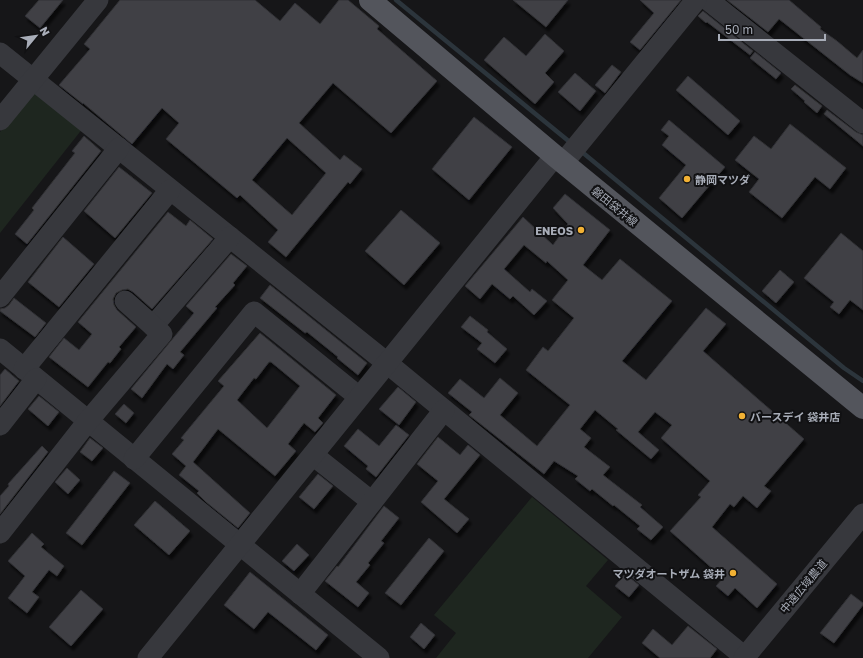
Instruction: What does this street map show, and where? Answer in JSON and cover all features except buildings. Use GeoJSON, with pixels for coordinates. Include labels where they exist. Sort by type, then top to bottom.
{"type":"FeatureCollection","features":[{"type":"Feature","properties":{"kind":"main road","name":"磐田袋井線"},"geometry":{"type":"LineString","coordinates":[[370,0],[559,160],[863,408]]}},
{"type":"Feature","properties":{"kind":"street"},"geometry":{"type":"LineString","coordinates":[[0,120],[98,0]]}},
{"type":"Feature","properties":{"kind":"street"},"geometry":{"type":"LineString","coordinates":[[148,658],[387,364],[696,0]]}},
{"type":"Feature","properties":{"kind":"street"},"geometry":{"type":"LineString","coordinates":[[708,0],[863,123]]}},
{"type":"Feature","properties":{"kind":"street"},"geometry":{"type":"LineString","coordinates":[[0,53],[444,410],[745,658]]}},
{"type":"Feature","properties":{"kind":"street"},"geometry":{"type":"LineString","coordinates":[[0,296],[119,148]]}},
{"type":"Feature","properties":{"kind":"street"},"geometry":{"type":"LineString","coordinates":[[0,425],[30,374],[170,190]]}},
{"type":"Feature","properties":{"kind":"street"},"geometry":{"type":"LineString","coordinates":[[153,326],[230,237]]}},
{"type":"Feature","properties":{"kind":"street"},"geometry":{"type":"LineString","coordinates":[[0,532],[88,421],[162,334],[124,301]]}},
{"type":"Feature","properties":{"kind":"street"},"geometry":{"type":"LineString","coordinates":[[134,459],[254,312],[359,398]]}},
{"type":"Feature","properties":{"kind":"street"},"geometry":{"type":"LineString","coordinates":[[0,349],[379,658]]}},
{"type":"Feature","properties":{"kind":"street"},"geometry":{"type":"LineString","coordinates":[[300,594],[444,410]]}},
{"type":"Feature","properties":{"kind":"street"},"geometry":{"type":"LineString","coordinates":[[313,455],[372,502]]}},
{"type":"Feature","properties":{"kind":"street","name":"中遠広域農道"},"geometry":{"type":"LineString","coordinates":[[745,658],[863,514]]}},
{"type":"Feature","properties":{"kind":"shaded area"},"geometry":{"type":"Polygon","coordinates":[[[38,84],[87,123],[0,233],[0,132],[38,84]]]}},
{"type":"Feature","properties":{"kind":"shaded area"},"geometry":{"type":"Polygon","coordinates":[[[532,497],[608,560],[586,586],[622,617],[588,658],[436,658],[456,633],[434,615],[532,497]]]}},
{"type":"Feature","properties":{"kind":"waterway"},"geometry":{"type":"LineString","coordinates":[[396,0],[571,143]]}},
{"type":"Feature","properties":{"kind":"waterway"},"geometry":{"type":"LineString","coordinates":[[582,152],[844,368],[863,381]]}},
{"type":"Feature","properties":{"kind":"place","name":"静岡マツダ"},"geometry":{"type":"Point","coordinates":[687,179]}},
{"type":"Feature","properties":{"kind":"place","name":"ENEOS"},"geometry":{"type":"Point","coordinates":[581,230]}},
{"type":"Feature","properties":{"kind":"place","name":"バースデイ 袋井店"},"geometry":{"type":"Point","coordinates":[742,416]}},
{"type":"Feature","properties":{"kind":"place","name":"マツダオートザム 袋井"},"geometry":{"type":"Point","coordinates":[733,573]}}]}
